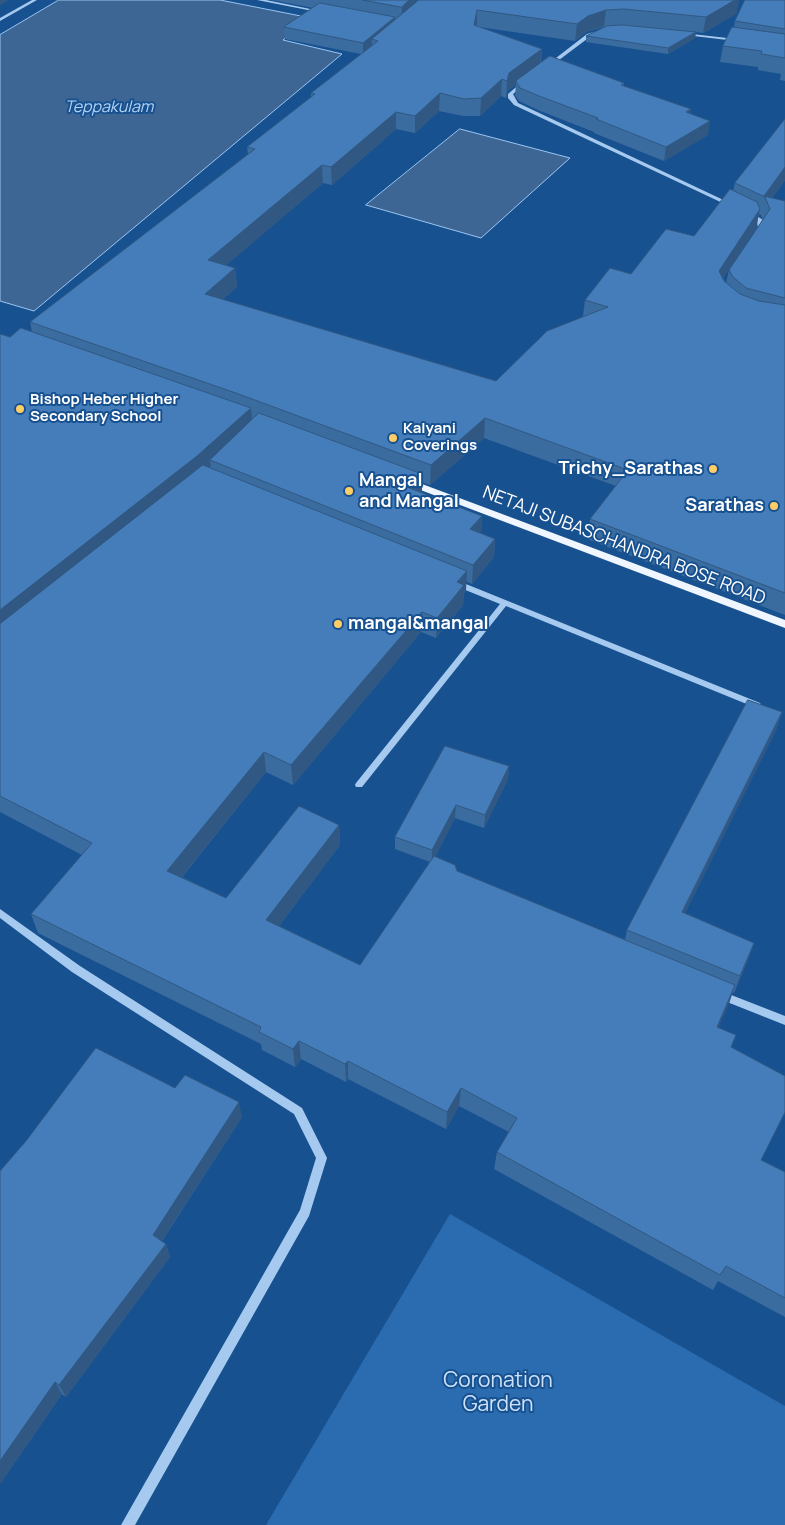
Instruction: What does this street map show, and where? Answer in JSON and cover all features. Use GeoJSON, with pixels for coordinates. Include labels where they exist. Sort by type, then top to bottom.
{"type":"FeatureCollection","features":[{"type":"Feature","properties":{"kind":"main road","name":"NETAJI SUBASCHANDRA BOSE ROAD"},"geometry":{"type":"LineString","coordinates":[[399,478],[785,624]]}},
{"type":"Feature","properties":{"kind":"street"},"geometry":{"type":"LineString","coordinates":[[0,20],[35,0]]}},
{"type":"Feature","properties":{"kind":"street"},"geometry":{"type":"LineString","coordinates":[[259,0],[326,12]]}},
{"type":"Feature","properties":{"kind":"street"},"geometry":{"type":"LineString","coordinates":[[542,70],[589,35],[614,28]]}},
{"type":"Feature","properties":{"kind":"street"},"geometry":{"type":"LineString","coordinates":[[677,33],[740,41]]}},
{"type":"Feature","properties":{"kind":"street"},"geometry":{"type":"LineString","coordinates":[[527,81],[510,94],[516,104],[754,215],[762,225],[753,239]]}},
{"type":"Feature","properties":{"kind":"street"},"geometry":{"type":"LineString","coordinates":[[450,581],[767,709]]}},
{"type":"Feature","properties":{"kind":"street"},"geometry":{"type":"LineString","coordinates":[[359,785],[505,603]]}},
{"type":"Feature","properties":{"kind":"street"},"geometry":{"type":"LineString","coordinates":[[0,913],[76,968],[298,1111],[322,1158],[305,1212],[128,1525]]}},
{"type":"Feature","properties":{"kind":"street"},"geometry":{"type":"LineString","coordinates":[[713,991],[785,1022]]}},
{"type":"Feature","properties":{"kind":"green space","name":"Coronation Garden"},"geometry":{"type":"Polygon","coordinates":[[[450,1214],[785,1406],[785,1525],[266,1525],[450,1214]]]}},
{"type":"Feature","properties":{"kind":"water","name":"Teppakulam"},"geometry":{"type":"Polygon","coordinates":[[[59,0],[220,0],[311,18],[283,40],[342,54],[34,311],[0,301],[0,35],[59,0]]]}},
{"type":"Feature","properties":{"kind":"water"},"geometry":{"type":"Polygon","coordinates":[[[460,129],[570,158],[481,238],[366,205],[460,129]]]}},
{"type":"Feature","properties":{"kind":"building"},"geometry":{"type":"Polygon","coordinates":[[[363,0],[409,0],[402,7],[363,0]]]}},
{"type":"Feature","properties":{"kind":"building"},"geometry":{"type":"Polygon","coordinates":[[[419,0],[735,0],[706,17],[624,9],[606,10],[588,16],[577,24],[477,10],[474,25],[542,49],[509,73],[507,81],[502,79],[481,98],[464,99],[440,93],[415,116],[396,112],[331,167],[322,165],[208,260],[235,268],[205,294],[496,381],[547,331],[608,307],[585,300],[610,268],[631,274],[666,229],[694,236],[730,189],[757,202],[760,209],[719,271],[724,281],[740,294],[759,301],[785,305],[785,593],[590,519],[628,470],[485,418],[431,465],[233,392],[30,322],[255,149],[247,147],[315,94],[311,93],[378,41],[372,39],[419,0]]]}},
{"type":"Feature","properties":{"kind":"building"},"geometry":{"type":"Polygon","coordinates":[[[745,0],[785,0],[785,29],[735,21],[745,0]]]}},
{"type":"Feature","properties":{"kind":"building"},"geometry":{"type":"Polygon","coordinates":[[[320,3],[395,17],[363,43],[284,27],[320,3]]]}},
{"type":"Feature","properties":{"kind":"building"},"geometry":{"type":"Polygon","coordinates":[[[623,25],[696,32],[668,48],[586,36],[607,26],[623,25]]]}},
{"type":"Feature","properties":{"kind":"building"},"geometry":{"type":"Polygon","coordinates":[[[732,27],[785,34],[785,58],[761,54],[762,51],[723,46],[732,27]]]}},
{"type":"Feature","properties":{"kind":"building"},"geometry":{"type":"Polygon","coordinates":[[[550,56],[624,83],[621,85],[691,109],[686,112],[710,121],[666,147],[520,88],[516,81],[550,56]]]}},
{"type":"Feature","properties":{"kind":"building"},"geometry":{"type":"Polygon","coordinates":[[[785,119],[785,167],[764,196],[785,201],[785,298],[746,288],[733,277],[729,270],[770,209],[765,197],[735,183],[785,119]]]}},
{"type":"Feature","properties":{"kind":"building"},"geometry":{"type":"Polygon","coordinates":[[[21,328],[251,408],[197,456],[0,610],[0,334],[10,337],[21,328]]]}},
{"type":"Feature","properties":{"kind":"building"},"geometry":{"type":"Polygon","coordinates":[[[259,413],[422,474],[407,487],[482,516],[470,529],[495,539],[473,565],[210,460],[259,413]]]}},
{"type":"Feature","properties":{"kind":"building"},"geometry":{"type":"Polygon","coordinates":[[[203,465],[467,571],[457,582],[464,585],[437,618],[422,612],[291,765],[264,752],[167,871],[226,898],[299,806],[339,825],[266,920],[360,965],[434,856],[455,865],[457,871],[735,985],[717,1027],[736,1035],[731,1047],[785,1076],[785,1112],[761,1160],[785,1172],[785,1298],[726,1266],[720,1275],[497,1152],[517,1118],[461,1088],[447,1112],[348,1061],[345,1064],[299,1041],[293,1049],[259,1032],[261,1027],[31,914],[92,843],[0,796],[0,624],[203,465]]]}},
{"type":"Feature","properties":{"kind":"building"},"geometry":{"type":"Polygon","coordinates":[[[748,700],[782,712],[682,912],[754,943],[740,976],[627,930],[748,700]]]}},
{"type":"Feature","properties":{"kind":"building"},"geometry":{"type":"Polygon","coordinates":[[[445,746],[509,766],[485,815],[456,805],[432,850],[395,837],[445,746]]]}},
{"type":"Feature","properties":{"kind":"building"},"geometry":{"type":"Polygon","coordinates":[[[96,1048],[175,1088],[185,1075],[239,1102],[153,1235],[166,1244],[59,1385],[55,1382],[0,1461],[0,1171],[26,1141],[96,1048]]]}},
{"type":"Feature","properties":{"kind":"place","name":"Bishop Heber Higher Secondary School"},"geometry":{"type":"Point","coordinates":[20,409]}},
{"type":"Feature","properties":{"kind":"place","name":"Kalyani Coverings"},"geometry":{"type":"Point","coordinates":[393,438]}},
{"type":"Feature","properties":{"kind":"place","name":"Trichy_Sarathas"},"geometry":{"type":"Point","coordinates":[713,469]}},
{"type":"Feature","properties":{"kind":"place","name":"Mangal and Mangal"},"geometry":{"type":"Point","coordinates":[349,491]}},
{"type":"Feature","properties":{"kind":"place","name":"Sarathas"},"geometry":{"type":"Point","coordinates":[774,506]}},
{"type":"Feature","properties":{"kind":"place","name":"mangal&mangal"},"geometry":{"type":"Point","coordinates":[338,624]}}]}
